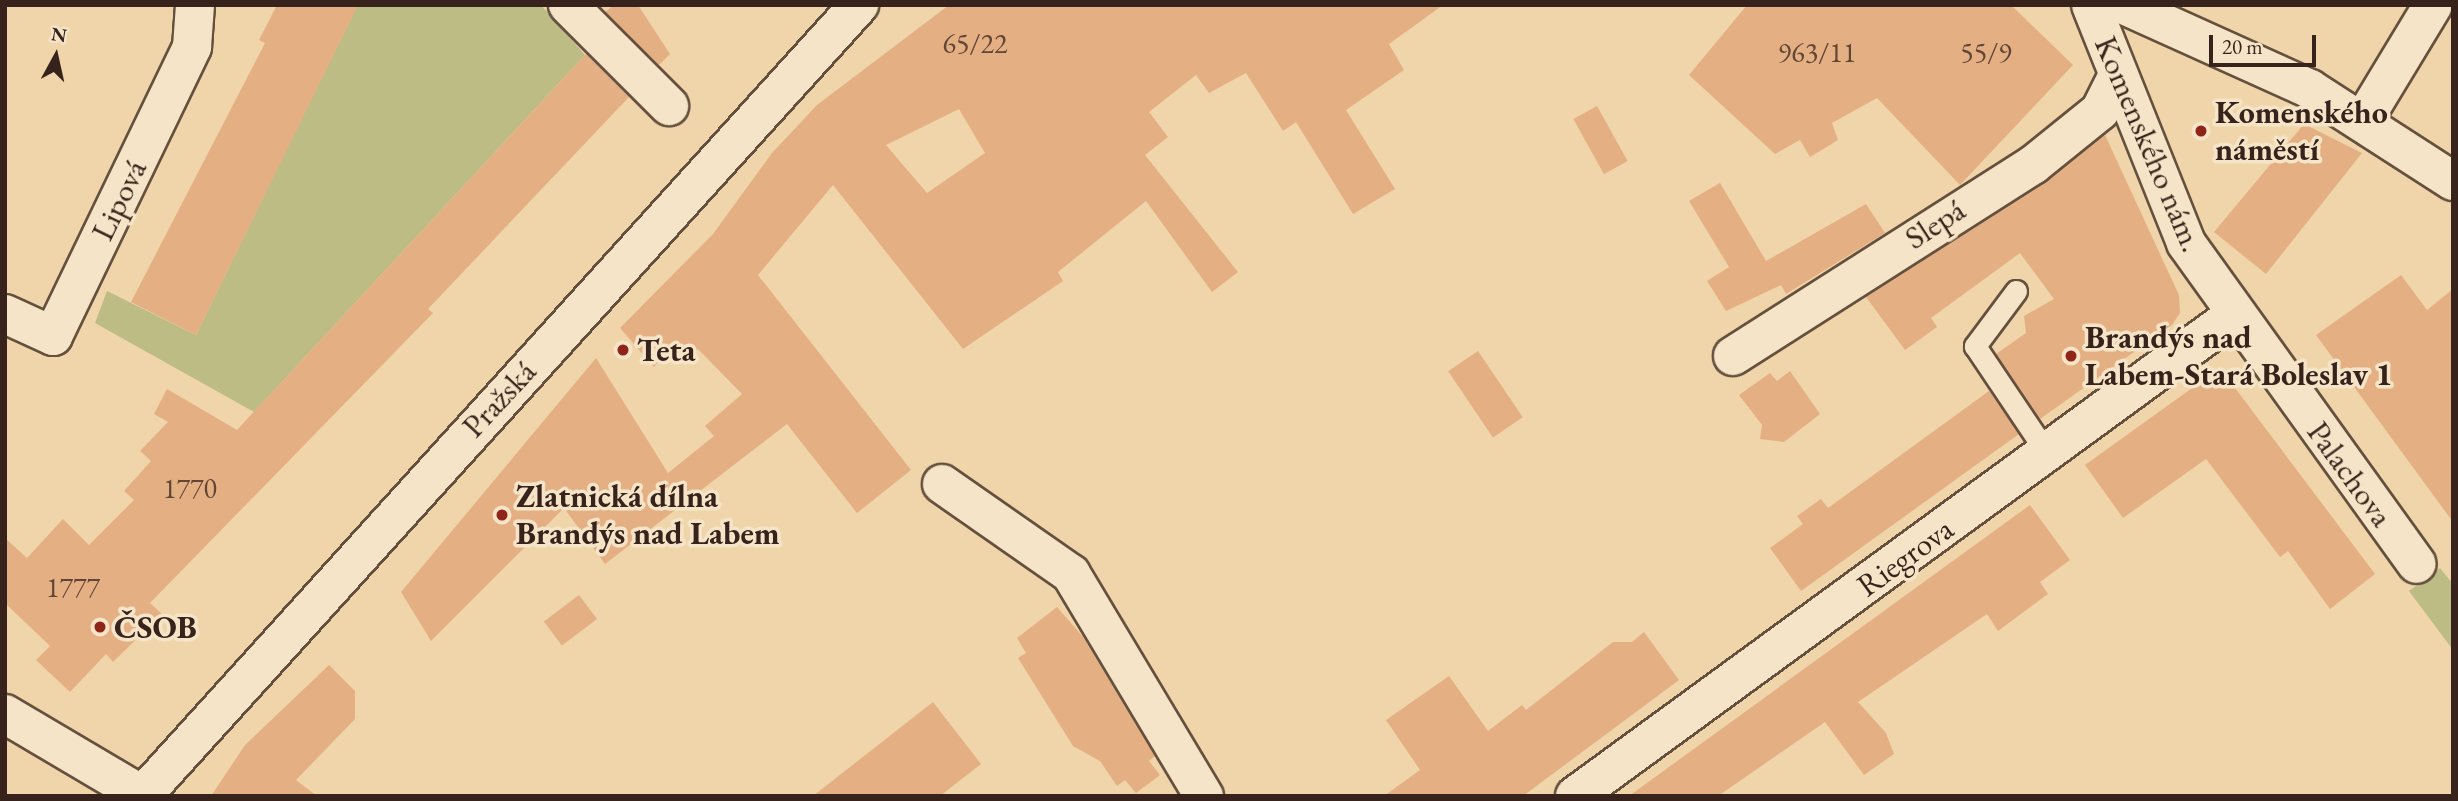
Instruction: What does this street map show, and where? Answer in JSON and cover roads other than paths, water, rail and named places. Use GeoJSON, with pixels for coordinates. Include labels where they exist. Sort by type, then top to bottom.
{"type":"FeatureCollection","features":[{"type":"Feature","properties":{"kind":"street"},"geometry":{"type":"LineString","coordinates":[[568,5],[669,106]]}},
{"type":"Feature","properties":{"kind":"street","name":"Pražská"},"geometry":{"type":"LineString","coordinates":[[142,796],[859,5]]}},
{"type":"Feature","properties":{"kind":"street","name":"Komenského nám."},"geometry":{"type":"LineString","coordinates":[[2091,5],[2186,243],[2233,316]]}},
{"type":"Feature","properties":{"kind":"street","name":"Komenského nám."},"geometry":{"type":"LineString","coordinates":[[2124,5],[2364,119],[2453,181]]}},
{"type":"Feature","properties":{"kind":"street"},"geometry":{"type":"LineString","coordinates":[[2364,119],[2433,5]]}},
{"type":"Feature","properties":{"kind":"street","name":"Lipová"},"geometry":{"type":"LineString","coordinates":[[5,314],[53,336],[192,47],[196,9]]}},
{"type":"Feature","properties":{"kind":"street","name":"Slepá"},"geometry":{"type":"LineString","coordinates":[[1732,356],[1968,201],[2033,165],[2100,111],[2118,75]]}},
{"type":"Feature","properties":{"kind":"street","name":"Riegrova"},"geometry":{"type":"LineString","coordinates":[[1575,796],[2233,316]]}},
{"type":"Feature","properties":{"kind":"street","name":"Palachova"},"geometry":{"type":"LineString","coordinates":[[2233,316],[2417,564]]}},
{"type":"Feature","properties":{"kind":"street"},"geometry":{"type":"LineString","coordinates":[[942,484],[1071,574],[1204,796]]}},
{"type":"Feature","properties":{"kind":"street"},"geometry":{"type":"LineString","coordinates":[[5,714],[142,796]]}},
{"type":"Feature","properties":{"kind":"lane"},"geometry":{"type":"LineString","coordinates":[[2016,291],[1975,346],[2048,453]]}},
{"type":"Feature","properties":{"kind":"place","name":"Komenského náměstí"},"geometry":{"type":"Point","coordinates":[2201,131]}},
{"type":"Feature","properties":{"kind":"place","name":"Teta"},"geometry":{"type":"Point","coordinates":[623,350]}},
{"type":"Feature","properties":{"kind":"place","name":"Brandýs nad Labem-Stará Boleslav 1"},"geometry":{"type":"Point","coordinates":[2071,356]}},
{"type":"Feature","properties":{"kind":"place","name":"Zlatnická dílna Brandýs nad Labem"},"geometry":{"type":"Point","coordinates":[502,515]}},
{"type":"Feature","properties":{"kind":"place","name":"ČSOB"},"geometry":{"type":"Point","coordinates":[100,627]}}]}
